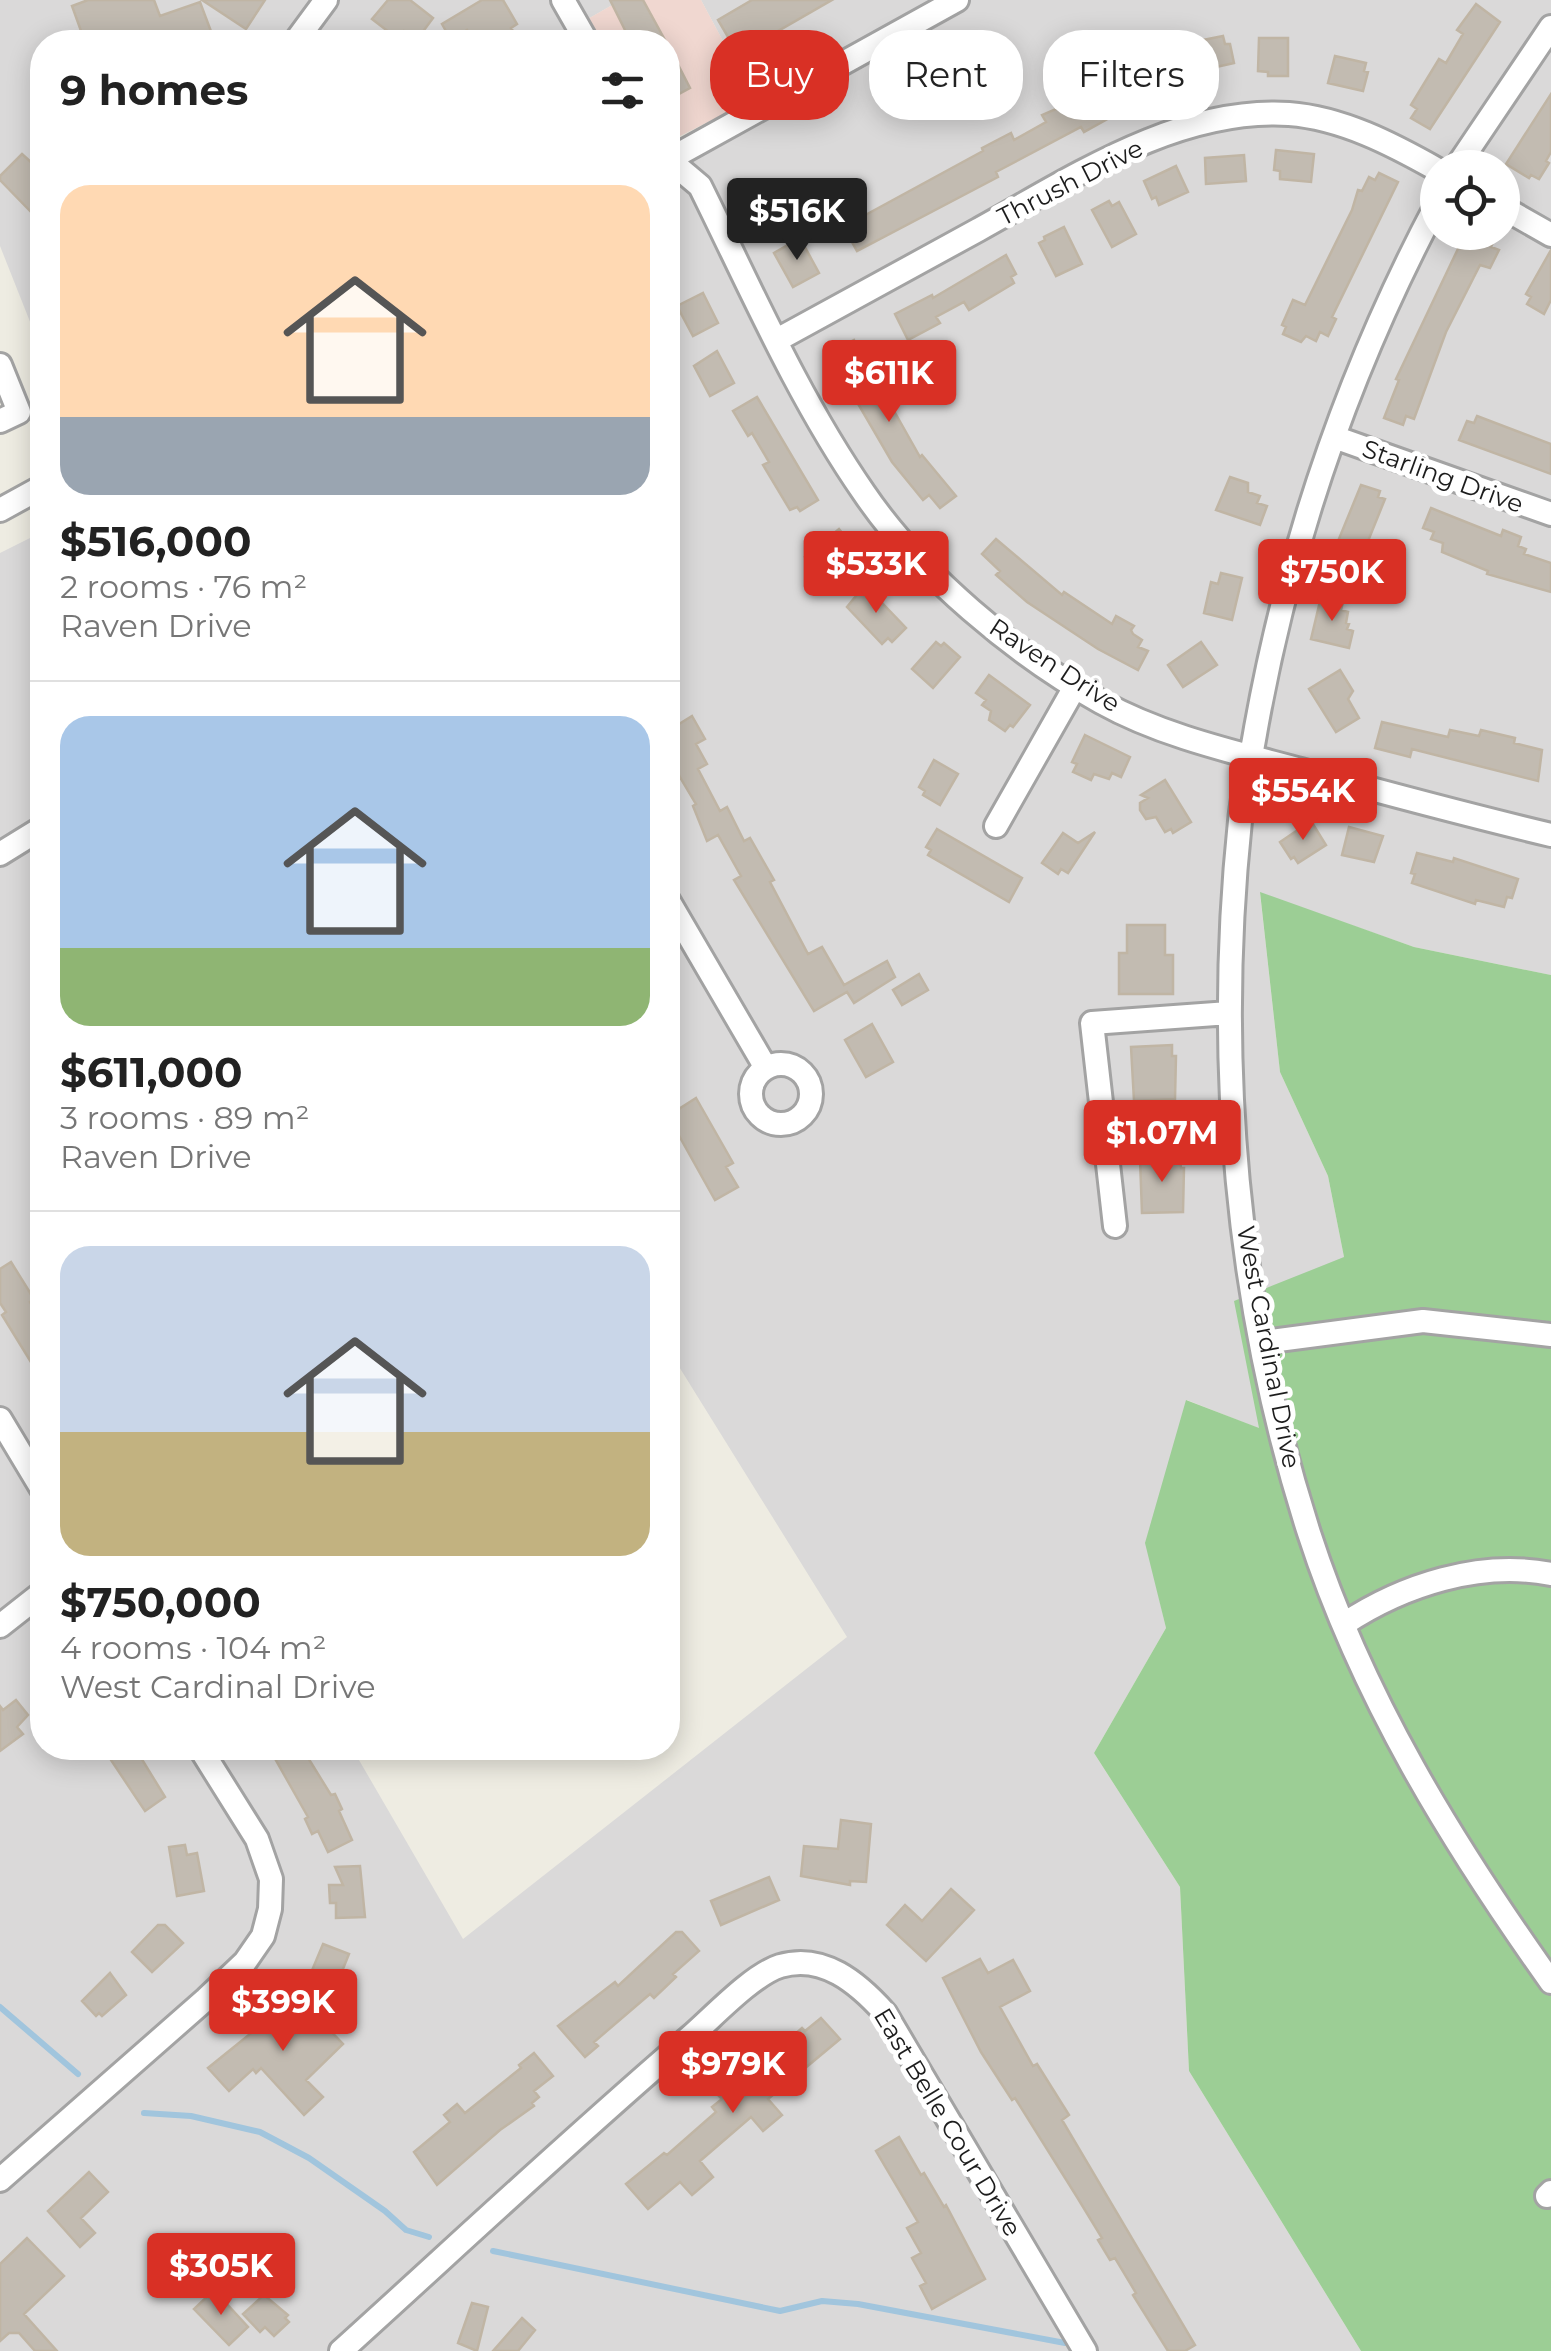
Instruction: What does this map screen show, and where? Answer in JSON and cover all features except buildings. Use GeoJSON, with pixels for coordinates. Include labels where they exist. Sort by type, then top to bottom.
{"type":"FeatureCollection","features":[{"type":"Feature","properties":{"kind":"street"},"geometry":{"type":"LineString","coordinates":[[304,30],[326,0]]}},
{"type":"Feature","properties":{"kind":"street"},"geometry":{"type":"LineString","coordinates":[[564,0],[580,30]]}},
{"type":"Feature","properties":{"kind":"street"},"geometry":{"type":"LineString","coordinates":[[680,153],[956,0]]}},
{"type":"Feature","properties":{"kind":"street"},"geometry":{"type":"LineString","coordinates":[[1468,150],[1551,26]]}},
{"type":"Feature","properties":{"kind":"street","name":"Thrush Drive"},"geometry":{"type":"LineString","coordinates":[[777,340],[1093,166],[1192,126],[1240,116],[1287,114],[1324,119],[1396,146],[1420,160]]}},
{"type":"Feature","properties":{"kind":"street","name":"Raven Drive"},"geometry":{"type":"LineString","coordinates":[[680,170],[700,186],[817,417],[854,478],[900,542],[962,603],[1102,703],[1200,744],[1551,835]]}},
{"type":"Feature","properties":{"kind":"street"},"geometry":{"type":"LineString","coordinates":[[1520,218],[1551,235]]}},
{"type":"Feature","properties":{"kind":"street","name":"West Cardinal Drive"},"geometry":{"type":"LineString","coordinates":[[1420,239],[1359,365],[1290,570],[1270,651],[1240,819],[1229,1012],[1236,1162],[1263,1342],[1284,1442],[1310,1535],[1344,1624],[1375,1696],[1438,1815],[1551,1982]]}},
{"type":"Feature","properties":{"kind":"street"},"geometry":{"type":"LineString","coordinates":[[0,364],[19,412],[0,421]]}},
{"type":"Feature","properties":{"kind":"street","name":"Starling Drive"},"geometry":{"type":"LineString","coordinates":[[1334,437],[1551,514]]}},
{"type":"Feature","properties":{"kind":"street"},"geometry":{"type":"LineString","coordinates":[[0,510],[30,494]]}},
{"type":"Feature","properties":{"kind":"street"},"geometry":{"type":"LineString","coordinates":[[996,826],[1076,685]]}},
{"type":"Feature","properties":{"kind":"street"},"geometry":{"type":"LineString","coordinates":[[0,854],[30,835]]}},
{"type":"Feature","properties":{"kind":"street"},"geometry":{"type":"LineString","coordinates":[[680,921],[766,1068]]}},
{"type":"Feature","properties":{"kind":"street"},"geometry":{"type":"LineString","coordinates":[[1115,1226],[1092,1023],[1229,1012]]}},
{"type":"Feature","properties":{"kind":"street"},"geometry":{"type":"LineString","coordinates":[[1102,1134],[1234,1120]]}},
{"type":"Feature","properties":{"kind":"street"},"geometry":{"type":"LineString","coordinates":[[1263,1342],[1422,1321],[1551,1335]]}},
{"type":"Feature","properties":{"kind":"street"},"geometry":{"type":"LineString","coordinates":[[0,1419],[30,1469]]}},
{"type":"Feature","properties":{"kind":"street"},"geometry":{"type":"LineString","coordinates":[[1344,1624],[1371,1606],[1416,1586],[1492,1571],[1526,1569],[1551,1574]]}},
{"type":"Feature","properties":{"kind":"street"},"geometry":{"type":"LineString","coordinates":[[0,1626],[30,1602]]}},
{"type":"Feature","properties":{"kind":"street"},"geometry":{"type":"LineString","coordinates":[[0,2180],[245,1962],[264,1936],[271,1879],[257,1839],[208,1760]]}},
{"type":"Feature","properties":{"kind":"street","name":"East Belle Cour Drive"},"geometry":{"type":"LineString","coordinates":[[341,2351],[753,1983],[778,1966],[824,1965],[867,1993],[885,2013],[1085,2351]]}},
{"type":"Feature","properties":{"kind":"shaded area"},"geometry":{"type":"Polygon","coordinates":[[[0,0],[621,0],[586,20],[592,30],[30,30],[30,322],[0,246],[0,0]]]}},
{"type":"Feature","properties":{"kind":"shaded area"},"geometry":{"type":"Polygon","coordinates":[[[621,0],[701,0],[717,30],[710,30],[712,120],[680,136],[680,30],[592,30],[586,20],[621,0]]]}},
{"type":"Feature","properties":{"kind":"shaded area"},"geometry":{"type":"Polygon","coordinates":[[[701,0],[938,0],[882,30],[869,30],[869,37],[849,48],[849,30],[717,30],[701,0]]]}},
{"type":"Feature","properties":{"kind":"shaded area"},"geometry":{"type":"Polygon","coordinates":[[[969,0],[1551,0],[1551,975],[1414,947],[1260,893],[1280,1072],[1328,1176],[1344,1257],[1260,1429],[1187,1400],[1146,1542],[1166,1628],[1094,1753],[1180,1887],[1189,2071],[1361,2351],[0,2351],[0,553],[30,538],[30,1760],[359,1760],[463,1939],[847,1637],[680,1368],[680,157],[749,120],[849,120],[849,65],[869,54],[869,120],[1023,120],[1023,30],[914,30],[969,0]]]}},
{"type":"Feature","properties":{"kind":"green space"},"geometry":{"type":"Polygon","coordinates":[[[1260,892],[1414,947],[1551,975],[1551,2351],[1361,2351],[1189,2071],[1180,1887],[1094,1753],[1166,1628],[1145,1543],[1186,1400],[1259,1428],[1234,1301],[1344,1257],[1328,1176],[1280,1072],[1260,892]]]}},
{"type":"Feature","properties":{"kind":"waterway"},"geometry":{"type":"LineString","coordinates":[[0,2007],[78,2074]]}},
{"type":"Feature","properties":{"kind":"waterway"},"geometry":{"type":"LineString","coordinates":[[144,2113],[191,2116],[260,2132],[309,2158],[406,2230],[429,2237]]}},
{"type":"Feature","properties":{"kind":"waterway"},"geometry":{"type":"LineString","coordinates":[[493,2251],[780,2311],[822,2301],[858,2304],[1065,2343]]}}]}
